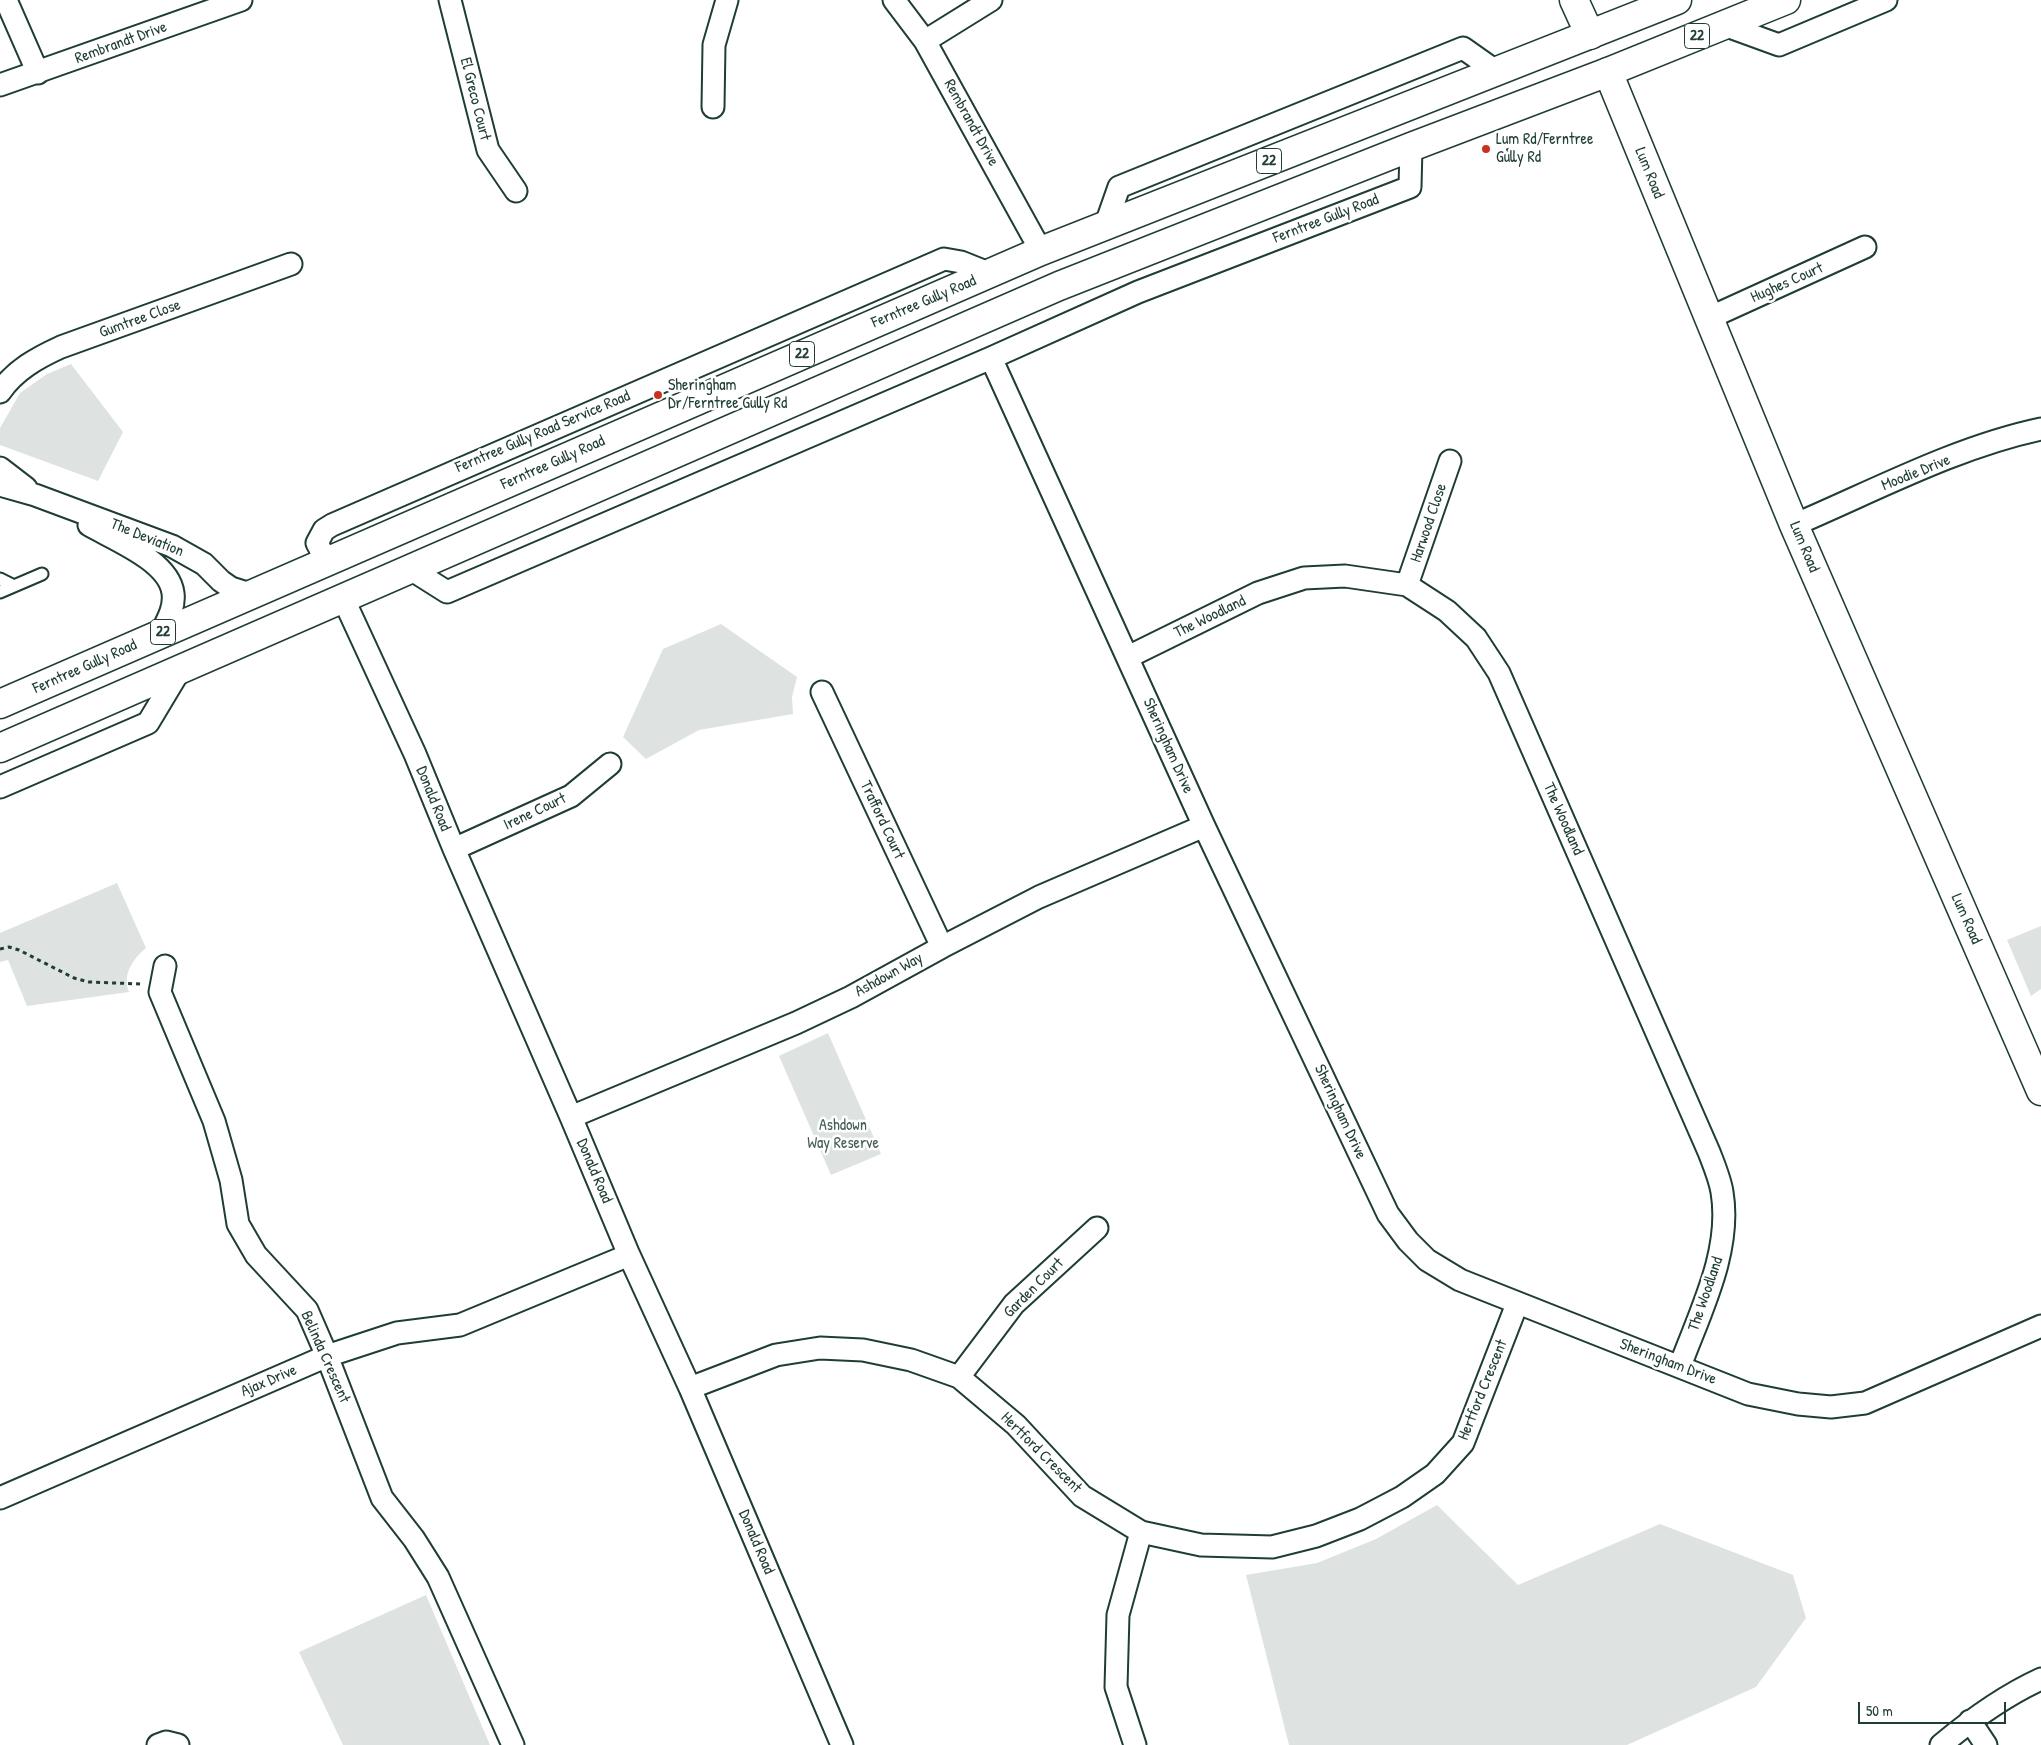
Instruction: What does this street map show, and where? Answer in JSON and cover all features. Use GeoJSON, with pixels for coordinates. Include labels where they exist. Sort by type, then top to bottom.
{"type":"FeatureCollection","features":[{"type":"Feature","properties":{"kind":"main road","name":"Lum Road"},"geometry":{"type":"LineString","coordinates":[[1574,0],[1608,72],[1794,525],[2041,1091]]}},
{"type":"Feature","properties":{"kind":"main road","name":"Ferntree Gully Road"},"geometry":{"type":"LineString","coordinates":[[0,704],[1041,251],[1677,0]]}},
{"type":"Feature","properties":{"kind":"main road","name":"22"},"geometry":{"type":"LineString","coordinates":[[0,748],[1059,286],[1411,147],[1608,72],[1786,0]]}},
{"type":"Feature","properties":{"kind":"main road"},"geometry":{"type":"LineString","coordinates":[[1397,111],[1411,147]]}},
{"type":"Feature","properties":{"kind":"main road"},"geometry":{"type":"LineString","coordinates":[[1041,251],[1059,286]]}},
{"type":"Feature","properties":{"kind":"main road"},"geometry":{"type":"LineString","coordinates":[[327,562],[343,598]]}},
{"type":"Feature","properties":{"kind":"main road"},"geometry":{"type":"LineString","coordinates":[[0,713],[19,722],[34,723],[66,719]]}},
{"type":"Feature","properties":{"kind":"street"},"geometry":{"type":"LineString","coordinates":[[6,0],[38,73]]}},
{"type":"Feature","properties":{"kind":"street","name":"Rembrandt Drive"},"geometry":{"type":"LineString","coordinates":[[0,85],[241,0]]}},
{"type":"Feature","properties":{"kind":"street","name":"El Greco Court"},"geometry":{"type":"LineString","coordinates":[[450,0],[488,150],[516,192]]}},
{"type":"Feature","properties":{"kind":"street"},"geometry":{"type":"LineString","coordinates":[[713,107],[714,46],[727,0]]}},
{"type":"Feature","properties":{"kind":"street","name":"Rembrandt Drive"},"geometry":{"type":"LineString","coordinates":[[894,0],[925,41],[1041,251]]}},
{"type":"Feature","properties":{"kind":"street"},"geometry":{"type":"LineString","coordinates":[[925,41],[991,0]]}},
{"type":"Feature","properties":{"kind":"street"},"geometry":{"type":"LineString","coordinates":[[1724,25],[1779,45],[1886,0]]}},
{"type":"Feature","properties":{"kind":"street"},"geometry":{"type":"LineString","coordinates":[[1106,224],[1119,187],[1463,48],[1497,72]]}},
{"type":"Feature","properties":{"kind":"street","name":"Ferntree Gully Road"},"geometry":{"type":"LineString","coordinates":[[409,568],[448,592],[991,358],[1138,292],[1410,187],[1411,147]]}},
{"type":"Feature","properties":{"kind":"street","name":"Hughes Court"},"geometry":{"type":"LineString","coordinates":[[1709,318],[1866,248]]}},
{"type":"Feature","properties":{"kind":"street","name":"Ferntree Gully Road Service Road"},"geometry":{"type":"LineString","coordinates":[[327,562],[318,543],[324,530],[332,525],[551,428],[944,259],[962,262],[991,274]]}},
{"type":"Feature","properties":{"kind":"street","name":"Gumtree Close"},"geometry":{"type":"LineString","coordinates":[[0,392],[6,383],[22,368],[37,358],[61,347],[290,264]]}},
{"type":"Feature","properties":{"kind":"street","name":"Sheringham Drive"},"geometry":{"type":"LineString","coordinates":[[991,358],[1204,826],[1388,1214],[1408,1241],[1427,1260],[1460,1280],[1517,1304],[1748,1394],[1798,1404],[1831,1407],[1865,1403],[2041,1326]]}},
{"type":"Feature","properties":{"kind":"street"},"geometry":{"type":"LineString","coordinates":[[551,428],[564,458]]}},
{"type":"Feature","properties":{"kind":"street","name":"Moodie Drive"},"geometry":{"type":"LineString","coordinates":[[1794,525],[1917,471],[2007,436],[2041,429]]}},
{"type":"Feature","properties":{"kind":"street","name":"Harwood Close"},"geometry":{"type":"LineString","coordinates":[[1407,585],[1450,461]]}},
{"type":"Feature","properties":{"kind":"street","name":"The Deviation"},"geometry":{"type":"LineString","coordinates":[[0,468],[35,495],[141,555],[161,569],[170,581],[174,594],[169,618],[161,633]]}},
{"type":"Feature","properties":{"kind":"street","name":"The Deviation"},"geometry":{"type":"LineString","coordinates":[[0,486],[35,495],[172,546],[204,564],[230,588],[250,594]]}},
{"type":"Feature","properties":{"kind":"street","name":"The Woodland"},"geometry":{"type":"LineString","coordinates":[[1128,657],[1258,593],[1304,578],[1344,576],[1407,585],[1447,611],[1476,638],[1499,673],[1709,1152],[1722,1191],[1724,1226],[1719,1261],[1680,1366]]}},
{"type":"Feature","properties":{"kind":"street","name":"Donald Road"},"geometry":{"type":"LineString","coordinates":[[343,598],[415,754],[454,849],[629,1255],[690,1388],[842,1745]]}},
{"type":"Feature","properties":{"kind":"street"},"geometry":{"type":"LineString","coordinates":[[148,723],[181,668]]}},
{"type":"Feature","properties":{"kind":"street","name":"Trafford Court"},"geometry":{"type":"LineString","coordinates":[[822,692],[942,947]]}},
{"type":"Feature","properties":{"kind":"street"},"geometry":{"type":"LineString","coordinates":[[0,787],[168,714]]}},
{"type":"Feature","properties":{"kind":"street","name":"Irene Court"},"geometry":{"type":"LineString","coordinates":[[454,849],[571,796],[610,764]]}},
{"type":"Feature","properties":{"kind":"street","name":"Ashdown Way"},"geometry":{"type":"LineString","coordinates":[[571,1117],[851,997],[1039,897],[1204,826]]}},
{"type":"Feature","properties":{"kind":"street","name":"Belinda Crescent"},"geometry":{"type":"LineString","coordinates":[[164,974],[160,992],[214,1121],[230,1180],[238,1224],[256,1255],[307,1310],[327,1356],[382,1498],[414,1539],[438,1577],[513,1745]]}},
{"type":"Feature","properties":{"kind":"street","name":"Garden Court"},"geometry":{"type":"LineString","coordinates":[[959,1377],[1014,1304],[1097,1228]]}},
{"type":"Feature","properties":{"kind":"street","name":"Ajax Drive"},"geometry":{"type":"LineString","coordinates":[[0,1498],[327,1356],[397,1333],[460,1325],[629,1255]]}},
{"type":"Feature","properties":{"kind":"street","name":"Hertford Crescent"},"geometry":{"type":"LineString","coordinates":[[690,1388],[776,1355],[820,1348],[863,1350],[911,1360],[959,1377],[1016,1425],[1082,1496],[1141,1532],[1201,1545],[1272,1547],[1316,1536],[1360,1519],[1402,1498],[1435,1474],[1464,1443],[1517,1304]]}},
{"type":"Feature","properties":{"kind":"street"},"geometry":{"type":"LineString","coordinates":[[1135,1745],[1116,1687],[1118,1615],[1141,1532]]}},
{"type":"Feature","properties":{"kind":"street"},"geometry":{"type":"LineString","coordinates":[[1941,1745],[1970,1721],[2024,1687],[2041,1679]]}},
{"type":"Feature","properties":{"kind":"street"},"geometry":{"type":"LineString","coordinates":[[1970,1721],[1986,1745]]}},
{"type":"Feature","properties":{"kind":"street"},"geometry":{"type":"LineString","coordinates":[[158,1745],[166,1742],[178,1745]]}},
{"type":"Feature","properties":{"kind":"lane"},"geometry":{"type":"LineString","coordinates":[[0,592],[42,574]]}},
{"type":"Feature","properties":{"kind":"lane"},"geometry":{"type":"LineString","coordinates":[[0,579],[14,586]]}},
{"type":"Feature","properties":{"kind":"path"},"geometry":{"type":"LineString","coordinates":[[1504,141],[1513,162]]}},
{"type":"Feature","properties":{"kind":"path"},"geometry":{"type":"LineString","coordinates":[[0,949],[9,947],[19,950],[74,978],[90,982],[130,984],[164,974]]}},
{"type":"Feature","properties":{"kind":"green space"},"geometry":{"type":"Polygon","coordinates":[[[71,364],[123,432],[98,481],[0,445],[0,428],[20,393],[47,374],[71,364]]]}},
{"type":"Feature","properties":{"kind":"green space"},"geometry":{"type":"Polygon","coordinates":[[[721,624],[797,677],[792,697],[793,714],[699,730],[646,759],[623,737],[663,649],[721,624]]]}},
{"type":"Feature","properties":{"kind":"green space"},"geometry":{"type":"Polygon","coordinates":[[[117,883],[146,948],[130,967],[127,979],[129,992],[27,1006],[8,960],[0,962],[0,933],[117,883]]]}},
{"type":"Feature","properties":{"kind":"green space"},"geometry":{"type":"Polygon","coordinates":[[[2041,926],[2041,989],[2031,996],[2007,940],[2041,926]]]}},
{"type":"Feature","properties":{"kind":"green space","name":"Ashdown Way Reserve"},"geometry":{"type":"Polygon","coordinates":[[[828,1033],[881,1154],[831,1175],[779,1056],[828,1033]]]}},
{"type":"Feature","properties":{"kind":"green space"},"geometry":{"type":"Polygon","coordinates":[[[1437,1505],[1518,1585],[1660,1524],[1793,1575],[1806,1618],[1756,1687],[1627,1745],[1289,1745],[1246,1575],[1317,1563],[1376,1539],[1437,1505]]]}},
{"type":"Feature","properties":{"kind":"green space"},"geometry":{"type":"Polygon","coordinates":[[[426,1595],[490,1745],[343,1745],[299,1652],[426,1595]]]}},
{"type":"Feature","properties":{"kind":"place","name":"Lum Rd/Ferntree Gully Rd"},"geometry":{"type":"Point","coordinates":[1486,149]}},
{"type":"Feature","properties":{"kind":"place","name":"Sheringham Dr/Ferntree Gully Rd"},"geometry":{"type":"Point","coordinates":[658,395]}}]}
